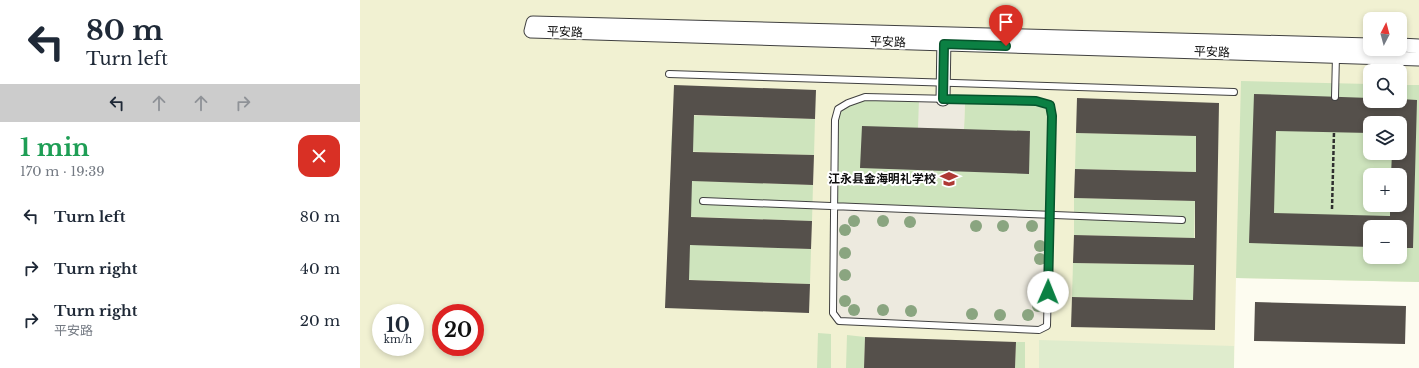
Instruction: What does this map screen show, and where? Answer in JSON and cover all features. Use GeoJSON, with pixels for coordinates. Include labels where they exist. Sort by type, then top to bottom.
{"type":"FeatureCollection","features":[{"type":"Feature","properties":{"kind":"street","name":"平安路"},"geometry":{"type":"LineString","coordinates":[[944,39],[533,23],[531,31],[944,39],[1337,50],[1419,59]]}},
{"type":"Feature","properties":{"kind":"street"},"geometry":{"type":"LineString","coordinates":[[943,99],[944,39]]}},
{"type":"Feature","properties":{"kind":"street","name":"平安路"},"geometry":{"type":"LineString","coordinates":[[1337,50],[1363,46]]}},
{"type":"Feature","properties":{"kind":"street"},"geometry":{"type":"LineString","coordinates":[[1407,46],[1419,46]]}},
{"type":"Feature","properties":{"kind":"lane"},"geometry":{"type":"LineString","coordinates":[[1335,97],[1337,50]]}},
{"type":"Feature","properties":{"kind":"lane"},"geometry":{"type":"LineString","coordinates":[[669,74],[1234,92]]}},
{"type":"Feature","properties":{"kind":"lane"},"geometry":{"type":"LineString","coordinates":[[865,97],[943,99],[1036,101],[1050,105],[1052,116],[1048,317],[1047,326],[1039,330],[839,321],[833,313],[835,120],[838,109],[848,103],[865,97]]}},
{"type":"Feature","properties":{"kind":"lane"},"geometry":{"type":"LineString","coordinates":[[703,201],[1182,220]]}},
{"type":"Feature","properties":{"kind":"path"},"geometry":{"type":"LineString","coordinates":[[1332,209],[1334,132]]}},
{"type":"Feature","properties":{"kind":"green space"},"geometry":{"type":"Polygon","coordinates":[[[360,0],[1419,0],[1419,282],[1236,278],[1234,368],[360,368],[360,0]]]}},
{"type":"Feature","properties":{"kind":"green space"},"geometry":{"type":"Polygon","coordinates":[[[1241,81],[1363,84],[1363,108],[1407,108],[1407,85],[1419,85],[1419,282],[1236,278],[1241,81]]]}},
{"type":"Feature","properties":{"kind":"green space"},"geometry":{"type":"Polygon","coordinates":[[[865,97],[919,99],[964,129],[965,100],[1036,101],[1050,105],[1050,214],[834,206],[838,109],[865,97]]]}},
{"type":"Feature","properties":{"kind":"green space"},"geometry":{"type":"Polygon","coordinates":[[[673,115],[815,119],[814,155],[671,151],[673,115]]]}},
{"type":"Feature","properties":{"kind":"green space"},"geometry":{"type":"Polygon","coordinates":[[[1076,133],[1196,136],[1196,172],[1075,169],[1076,133]]]}},
{"type":"Feature","properties":{"kind":"green space"},"geometry":{"type":"Polygon","coordinates":[[[670,180],[813,185],[812,221],[669,216],[670,180]]]}},
{"type":"Feature","properties":{"kind":"green space"},"geometry":{"type":"Polygon","coordinates":[[[1074,198],[1195,201],[1194,238],[1074,235],[1074,198]]]}},
{"type":"Feature","properties":{"kind":"green space"},"geometry":{"type":"Polygon","coordinates":[[[668,244],[811,249],[810,284],[667,279],[668,244]]]}},
{"type":"Feature","properties":{"kind":"green space"},"geometry":{"type":"Polygon","coordinates":[[[1073,263],[1194,265],[1193,300],[1072,297],[1073,263]]]}},
{"type":"Feature","properties":{"kind":"green space"},"geometry":{"type":"Polygon","coordinates":[[[818,333],[831,334],[831,368],[817,368],[818,333]]]}},
{"type":"Feature","properties":{"kind":"green space"},"geometry":{"type":"Polygon","coordinates":[[[847,335],[865,337],[864,368],[846,368],[847,335]]]}},
{"type":"Feature","properties":{"kind":"green space"},"geometry":{"type":"Polygon","coordinates":[[[1039,340],[1234,346],[1234,368],[1039,368],[1039,340]]]}},
{"type":"Feature","properties":{"kind":"green space"},"geometry":{"type":"Polygon","coordinates":[[[1016,342],[1025,342],[1025,368],[1015,368],[1016,342]]]}},
{"type":"Feature","properties":{"kind":"shaded area"},"geometry":{"type":"Polygon","coordinates":[[[919,99],[965,100],[964,129],[918,128],[919,99]]]}},
{"type":"Feature","properties":{"kind":"shaded area"},"geometry":{"type":"Polygon","coordinates":[[[834,206],[1050,214],[1047,326],[1039,330],[839,321],[833,313],[834,206]]]}},
{"type":"Feature","properties":{"kind":"building"},"geometry":{"type":"Polygon","coordinates":[[[674,85],[816,90],[815,119],[694,115],[693,152],[814,155],[813,185],[692,181],[691,217],[812,221],[811,249],[690,245],[689,280],[810,284],[809,313],[665,308],[674,85]]]}},
{"type":"Feature","properties":{"kind":"building"},"geometry":{"type":"Polygon","coordinates":[[[1254,94],[1363,98],[1363,108],[1407,108],[1407,99],[1417,100],[1413,248],[1407,248],[1407,220],[1363,220],[1363,247],[1249,243],[1254,94]],[[1363,116],[1363,133],[1276,131],[1274,213],[1390,216],[1390,212],[1407,212],[1407,168],[1391,168],[1392,160],[1407,160],[1407,116],[1363,116]]]}},
{"type":"Feature","properties":{"kind":"building"},"geometry":{"type":"Polygon","coordinates":[[[1077,98],[1219,103],[1215,330],[1071,327],[1072,297],[1193,300],[1194,265],[1073,263],[1074,235],[1195,238],[1195,201],[1074,198],[1075,169],[1196,172],[1196,136],[1076,133],[1077,98]]]}},
{"type":"Feature","properties":{"kind":"building"},"geometry":{"type":"Polygon","coordinates":[[[862,126],[1030,131],[1029,174],[860,168],[862,126]]]}},
{"type":"Feature","properties":{"kind":"building"},"geometry":{"type":"Polygon","coordinates":[[[1255,302],[1406,306],[1405,344],[1254,341],[1255,302]]]}},
{"type":"Feature","properties":{"kind":"building"},"geometry":{"type":"Polygon","coordinates":[[[865,337],[1016,342],[1015,368],[864,368],[865,337]]]}},
{"type":"Feature","properties":{"kind":"place","name":"江永县金海明礼学校"},"geometry":{"type":"Point","coordinates":[949,179]}},
{"type":"Feature","properties":{"kind":"route"},"geometry":{"type":"LineString","coordinates":[[1006,46],[944,44],[943,99],[1036,101],[1050,105],[1052,116],[1048,292]]}}]}
